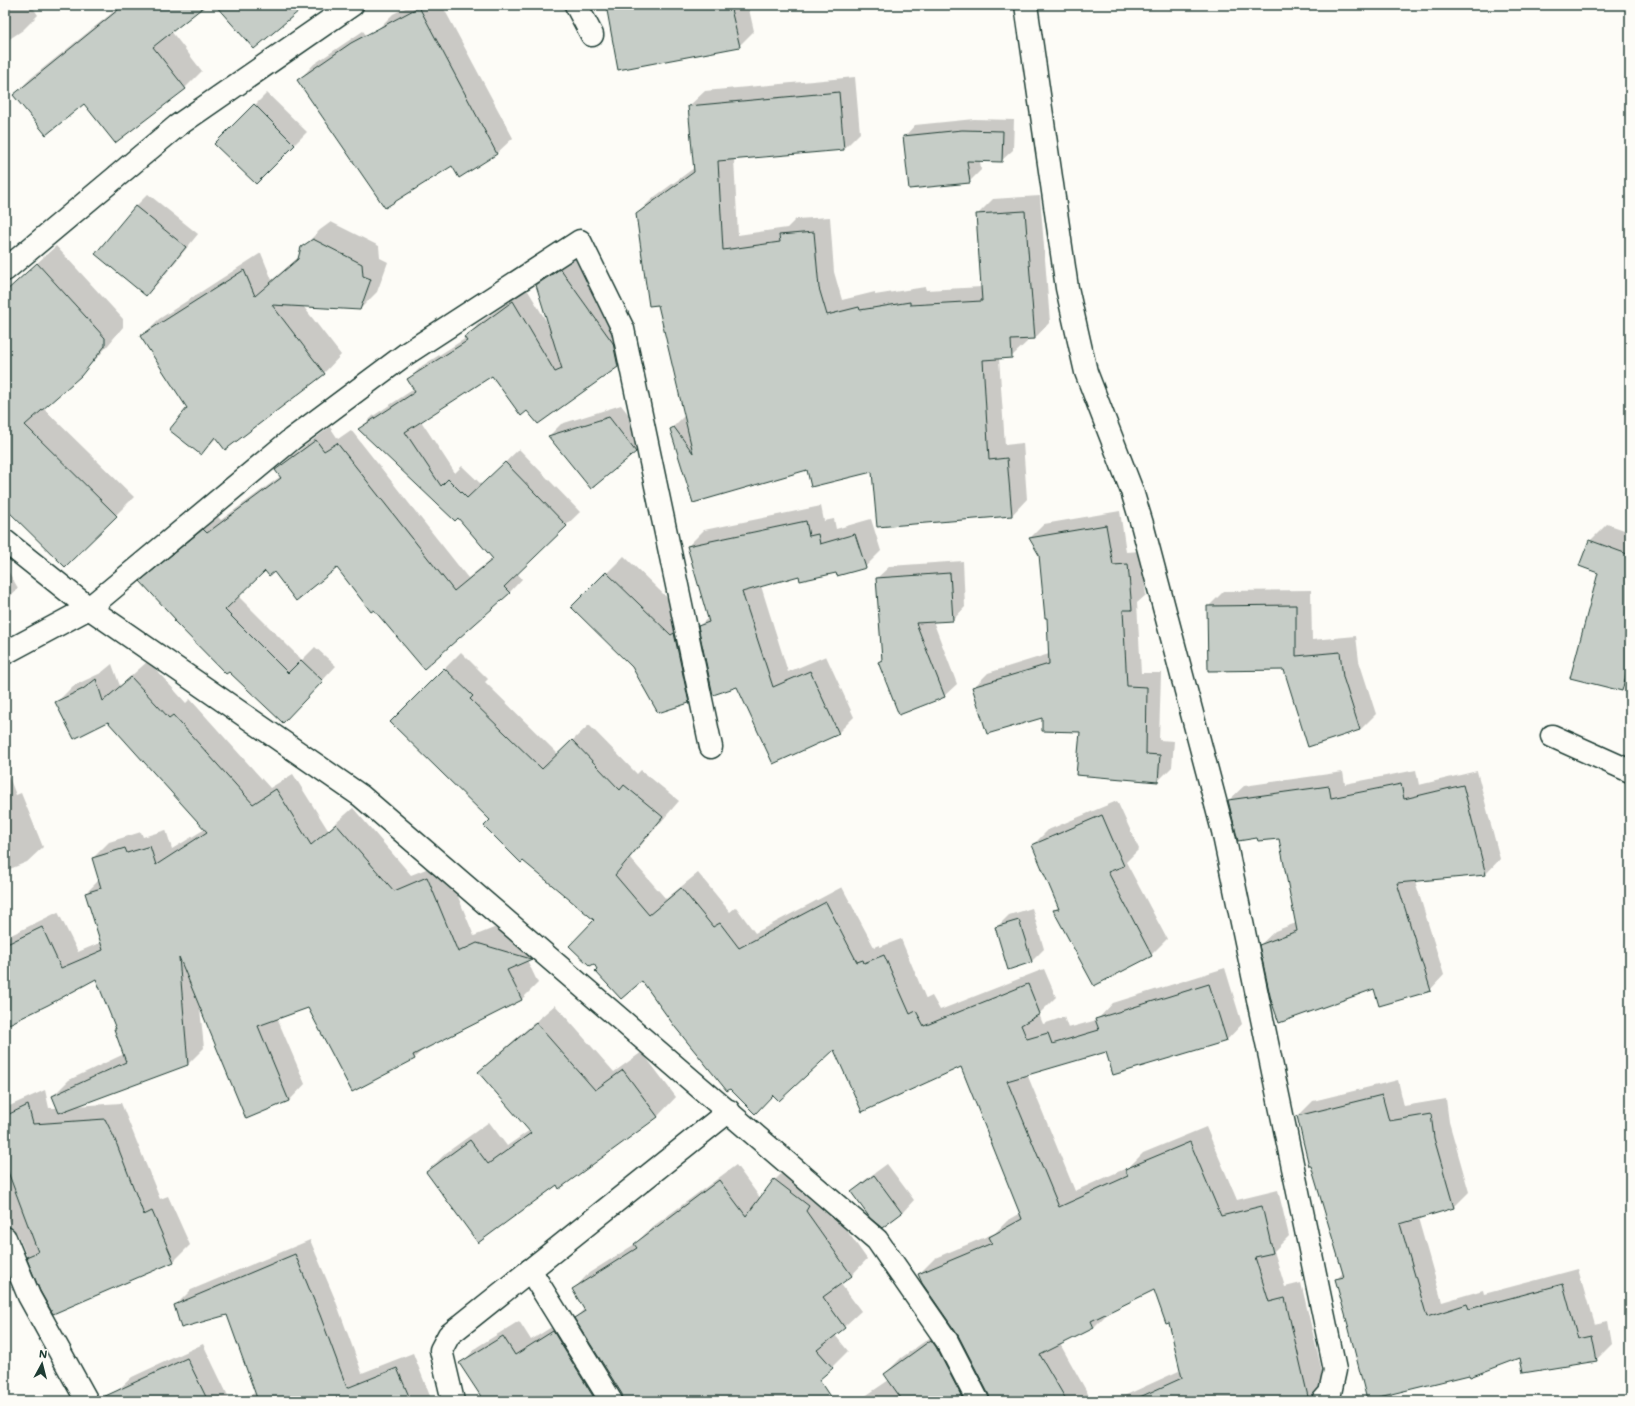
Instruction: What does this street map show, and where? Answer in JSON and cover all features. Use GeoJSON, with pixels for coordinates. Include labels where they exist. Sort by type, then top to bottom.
{"type":"FeatureCollection","features":[{"type":"Feature","properties":{"kind":"street"},"geometry":{"type":"LineString","coordinates":[[5,270],[177,126],[352,5]]}},
{"type":"Feature","properties":{"kind":"street"},"geometry":{"type":"LineString","coordinates":[[576,5],[592,35]]}},
{"type":"Feature","properties":{"kind":"street"},"geometry":{"type":"LineString","coordinates":[[1026,5],[1067,288],[1086,372],[1132,491],[1142,524],[1223,831],[1335,1370],[1330,1393],[1323,1401]]}},
{"type":"Feature","properties":{"kind":"street"},"geometry":{"type":"LineString","coordinates":[[5,653],[89,608],[292,439],[406,354],[580,241],[623,329],[711,747]]}},
{"type":"Feature","properties":{"kind":"street"},"geometry":{"type":"LineString","coordinates":[[5,541],[89,608],[361,796],[877,1240],[947,1341],[978,1401]]}},
{"type":"Feature","properties":{"kind":"street"},"geometry":{"type":"LineString","coordinates":[[1552,736],[1630,771]]}},
{"type":"Feature","properties":{"kind":"street"},"geometry":{"type":"LineString","coordinates":[[453,1401],[441,1350],[449,1335],[729,1112]]}},
{"type":"Feature","properties":{"kind":"street"},"geometry":{"type":"LineString","coordinates":[[5,1238],[29,1296],[87,1401]]}},
{"type":"Feature","properties":{"kind":"street"},"geometry":{"type":"LineString","coordinates":[[530,1270],[611,1401]]}},
{"type":"Feature","properties":{"kind":"building"},"geometry":{"type":"Polygon","coordinates":[[[124,5],[206,5],[153,47],[186,89],[115,143],[84,104],[46,135],[13,95],[124,5]]]}},
{"type":"Feature","properties":{"kind":"building"},"geometry":{"type":"Polygon","coordinates":[[[215,5],[306,5],[254,49],[215,5]]]}},
{"type":"Feature","properties":{"kind":"building"},"geometry":{"type":"Polygon","coordinates":[[[606,5],[730,5],[740,47],[618,70],[606,5]]]}},
{"type":"Feature","properties":{"kind":"building"},"geometry":{"type":"Polygon","coordinates":[[[419,7],[497,154],[459,178],[452,166],[385,208],[297,80],[351,43],[419,7]]]}},
{"type":"Feature","properties":{"kind":"building"},"geometry":{"type":"Polygon","coordinates":[[[839,92],[844,150],[718,161],[723,250],[780,242],[779,235],[814,232],[819,288],[827,315],[859,307],[860,310],[910,302],[910,305],[982,301],[976,214],[1025,211],[1035,339],[1011,340],[1012,358],[983,360],[989,460],[1007,458],[1012,516],[877,527],[872,472],[811,487],[807,470],[693,503],[670,429],[674,427],[693,453],[658,305],[649,306],[636,214],[694,172],[688,106],[839,92]]]}},
{"type":"Feature","properties":{"kind":"building"},"geometry":{"type":"Polygon","coordinates":[[[254,104],[295,145],[256,184],[214,144],[254,104]]]}},
{"type":"Feature","properties":{"kind":"building"},"geometry":{"type":"Polygon","coordinates":[[[962,130],[1003,131],[1002,162],[967,161],[970,183],[909,189],[903,136],[962,130]]]}},
{"type":"Feature","properties":{"kind":"building"},"geometry":{"type":"Polygon","coordinates":[[[135,206],[186,247],[146,296],[95,254],[135,206]]]}},
{"type":"Feature","properties":{"kind":"building"},"geometry":{"type":"Polygon","coordinates":[[[313,239],[362,264],[363,276],[371,279],[360,310],[272,305],[325,374],[225,450],[215,437],[201,455],[169,430],[187,408],[140,336],[244,270],[255,296],[298,259],[301,247],[313,239]]]}},
{"type":"Feature","properties":{"kind":"building"},"geometry":{"type":"Polygon","coordinates":[[[37,263],[105,338],[105,346],[81,376],[25,425],[117,516],[65,567],[5,508],[5,292],[37,263]]]}},
{"type":"Feature","properties":{"kind":"building"},"geometry":{"type":"Polygon","coordinates":[[[560,269],[613,343],[618,367],[538,424],[527,411],[521,416],[492,376],[405,432],[441,486],[448,479],[467,498],[505,462],[567,526],[504,587],[510,593],[424,669],[374,610],[371,612],[337,568],[296,601],[274,572],[269,576],[265,571],[225,610],[288,673],[301,660],[323,681],[283,723],[229,672],[226,674],[174,621],[176,620],[140,581],[203,529],[207,533],[281,478],[275,470],[316,440],[324,451],[337,443],[454,591],[493,559],[458,518],[455,521],[358,429],[415,392],[407,379],[467,341],[464,337],[513,301],[555,372],[562,369],[536,285],[560,269]]]}},
{"type":"Feature","properties":{"kind":"building"},"geometry":{"type":"Polygon","coordinates":[[[609,417],[636,452],[591,489],[548,436],[609,417]]]}},
{"type":"Feature","properties":{"kind":"building"},"geometry":{"type":"Polygon","coordinates":[[[806,521],[809,536],[818,534],[820,544],[855,534],[866,568],[837,576],[836,573],[800,581],[799,576],[742,592],[773,687],[810,671],[839,734],[773,764],[737,687],[713,695],[698,626],[709,622],[687,546],[806,521]]]}},
{"type":"Feature","properties":{"kind":"building"},"geometry":{"type":"Polygon","coordinates":[[[1106,525],[1113,565],[1128,564],[1132,610],[1123,610],[1127,686],[1147,687],[1146,754],[1160,755],[1158,782],[1076,775],[1080,732],[1042,731],[1042,718],[987,734],[972,687],[1049,664],[1047,618],[1045,618],[1039,555],[1029,538],[1106,525]]]}},
{"type":"Feature","properties":{"kind":"building"},"geometry":{"type":"Polygon","coordinates":[[[1589,540],[1630,555],[1630,659],[1622,691],[1570,678],[1598,573],[1579,566],[1589,540]]]}},
{"type":"Feature","properties":{"kind":"building"},"geometry":{"type":"Polygon","coordinates":[[[606,572],[671,635],[674,633],[689,703],[658,713],[632,667],[571,607],[606,572]]]}},
{"type":"Feature","properties":{"kind":"building"},"geometry":{"type":"Polygon","coordinates":[[[950,573],[953,621],[916,623],[945,697],[899,715],[878,662],[882,660],[876,578],[950,573]]]}},
{"type":"Feature","properties":{"kind":"building"},"geometry":{"type":"Polygon","coordinates":[[[1296,605],[1296,656],[1340,652],[1343,677],[1360,730],[1308,747],[1284,670],[1208,671],[1207,606],[1296,605]]]}},
{"type":"Feature","properties":{"kind":"building"},"geometry":{"type":"Polygon","coordinates":[[[444,668],[473,696],[470,699],[542,769],[572,740],[620,790],[624,785],[663,817],[615,875],[649,915],[681,888],[713,927],[720,923],[739,948],[826,902],[857,962],[863,960],[864,963],[884,955],[910,1014],[916,1011],[924,1026],[1028,984],[1040,1014],[1021,1025],[1027,1039],[1048,1033],[1052,1044],[1099,1030],[1095,1019],[1209,984],[1227,1041],[1113,1075],[1106,1052],[1007,1081],[1059,1207],[1128,1176],[1125,1169],[1190,1142],[1221,1216],[1262,1206],[1273,1253],[1255,1257],[1269,1302],[1285,1298],[1309,1401],[1131,1401],[1182,1378],[1169,1323],[1166,1324],[1154,1290],[1091,1321],[1094,1328],[1040,1355],[1067,1401],[990,1401],[989,1395],[958,1335],[922,1283],[918,1274],[992,1243],[989,1237],[1022,1219],[961,1067],[862,1112],[834,1050],[779,1101],[773,1095],[755,1114],[730,1089],[727,1091],[675,1027],[642,981],[621,999],[595,971],[597,969],[594,964],[590,966],[569,946],[594,920],[523,861],[521,863],[484,826],[490,820],[390,722],[444,668]]]}},
{"type":"Feature","properties":{"kind":"building"},"geometry":{"type":"Polygon","coordinates":[[[131,677],[169,718],[173,715],[253,804],[276,789],[311,845],[336,824],[394,891],[427,877],[458,952],[477,943],[532,959],[507,970],[522,1000],[413,1055],[415,1059],[352,1092],[308,1008],[258,1026],[289,1101],[246,1119],[179,957],[188,1065],[59,1113],[52,1096],[126,1062],[114,1029],[116,1029],[96,979],[5,1026],[5,945],[42,927],[61,968],[103,950],[85,893],[101,888],[92,858],[125,848],[127,853],[150,846],[156,865],[207,832],[108,722],[74,739],[55,702],[83,689],[96,679],[103,701],[131,677]]]}},
{"type":"Feature","properties":{"kind":"building"},"geometry":{"type":"Polygon","coordinates":[[[1401,784],[1404,799],[1463,785],[1486,875],[1397,883],[1431,991],[1379,1006],[1374,989],[1279,1023],[1271,1000],[1259,945],[1297,931],[1279,839],[1258,841],[1257,838],[1238,841],[1228,800],[1329,786],[1331,798],[1401,784]]]}},
{"type":"Feature","properties":{"kind":"building"},"geometry":{"type":"Polygon","coordinates":[[[1102,815],[1124,866],[1108,872],[1152,956],[1094,986],[1053,910],[1059,909],[1032,845],[1102,815]]]}},
{"type":"Feature","properties":{"kind":"building"},"geometry":{"type":"Polygon","coordinates":[[[1019,920],[1032,962],[1008,970],[995,927],[1019,920]]]}},
{"type":"Feature","properties":{"kind":"building"},"geometry":{"type":"Polygon","coordinates":[[[536,1023],[595,1090],[623,1070],[658,1117],[559,1189],[557,1185],[478,1243],[426,1172],[470,1140],[488,1164],[531,1133],[478,1072],[536,1023]]]}},
{"type":"Feature","properties":{"kind":"building"},"geometry":{"type":"Polygon","coordinates":[[[1382,1095],[1389,1121],[1431,1114],[1434,1138],[1454,1208],[1400,1224],[1427,1317],[1467,1304],[1469,1309],[1563,1284],[1578,1339],[1592,1336],[1597,1361],[1523,1373],[1520,1358],[1470,1377],[1469,1375],[1367,1400],[1335,1279],[1344,1277],[1311,1166],[1309,1166],[1297,1116],[1382,1095]]]}},
{"type":"Feature","properties":{"kind":"building"},"geometry":{"type":"Polygon","coordinates":[[[28,1105],[33,1124],[105,1119],[114,1137],[144,1215],[152,1211],[174,1262],[53,1314],[40,1291],[26,1257],[38,1252],[5,1164],[5,1116],[28,1105]]]}},
{"type":"Feature","properties":{"kind":"building"},"geometry":{"type":"Polygon","coordinates":[[[874,1175],[902,1213],[882,1228],[870,1218],[851,1192],[874,1175]]]}},
{"type":"Feature","properties":{"kind":"building"},"geometry":{"type":"Polygon","coordinates":[[[774,1179],[809,1206],[806,1211],[852,1276],[823,1297],[845,1328],[817,1350],[833,1368],[819,1380],[833,1401],[623,1401],[622,1394],[574,1318],[585,1311],[572,1289],[637,1248],[634,1244],[719,1180],[746,1216],[774,1179]]]}},
{"type":"Feature","properties":{"kind":"building"},"geometry":{"type":"Polygon","coordinates":[[[295,1254],[320,1315],[347,1388],[397,1368],[411,1401],[258,1401],[227,1315],[181,1328],[174,1305],[295,1254]]]}},
{"type":"Feature","properties":{"kind":"building"},"geometry":{"type":"Polygon","coordinates":[[[553,1331],[596,1401],[484,1401],[459,1363],[503,1336],[515,1355],[553,1331]]]}},
{"type":"Feature","properties":{"kind":"building"},"geometry":{"type":"Polygon","coordinates":[[[931,1340],[964,1401],[903,1401],[884,1374],[931,1340]]]}},
{"type":"Feature","properties":{"kind":"building"},"geometry":{"type":"Polygon","coordinates":[[[187,1358],[208,1401],[99,1401],[99,1399],[187,1358]]]}}]}
